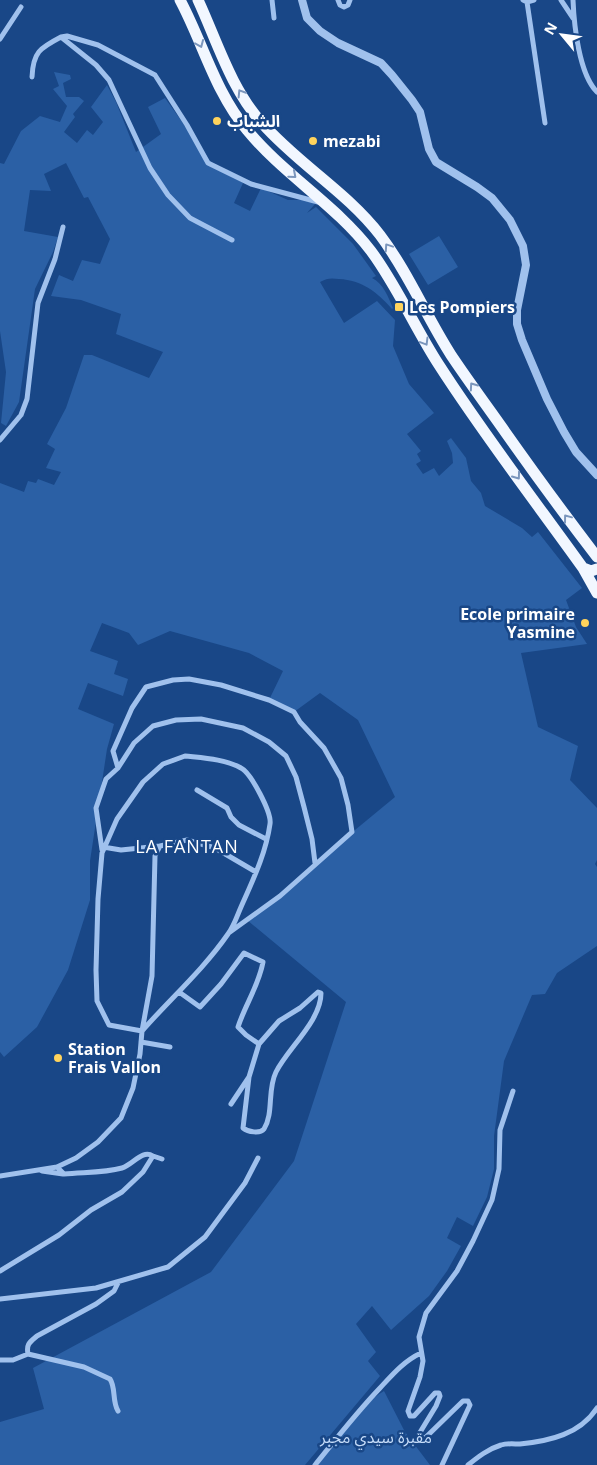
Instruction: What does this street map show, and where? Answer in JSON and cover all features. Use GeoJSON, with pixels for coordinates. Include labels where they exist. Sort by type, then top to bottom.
{"type":"FeatureCollection","features":[{"type":"Feature","properties":{"kind":"highway"},"geometry":{"type":"LineString","coordinates":[[180,0],[221,92],[236,116],[257,142],[326,204],[355,232],[372,253],[428,348],[458,394],[595,585]]}},
{"type":"Feature","properties":{"kind":"highway"},"geometry":{"type":"LineString","coordinates":[[198,0],[233,80],[257,118],[287,149],[358,211],[380,235],[460,367],[540,481],[597,557]]}},
{"type":"Feature","properties":{"kind":"highway"},"geometry":{"type":"LineString","coordinates":[[583,568],[591,571],[597,569]]}},
{"type":"Feature","properties":{"kind":"street"},"geometry":{"type":"LineString","coordinates":[[272,0],[274,18]]}},
{"type":"Feature","properties":{"kind":"street"},"geometry":{"type":"LineString","coordinates":[[302,0],[307,18],[320,31],[338,43],[381,63],[420,112],[429,150],[436,162],[492,198],[510,220],[523,246],[526,265],[517,310],[517,324],[522,340],[546,399],[564,432],[576,452],[597,475]]}},
{"type":"Feature","properties":{"kind":"street"},"geometry":{"type":"LineString","coordinates":[[338,0],[340,5],[344,7],[348,5],[350,0]]}},
{"type":"Feature","properties":{"kind":"street"},"geometry":{"type":"LineString","coordinates":[[534,0],[525,1],[545,123]]}},
{"type":"Feature","properties":{"kind":"street"},"geometry":{"type":"LineString","coordinates":[[561,0],[574,19]]}},
{"type":"Feature","properties":{"kind":"street"},"geometry":{"type":"LineString","coordinates":[[573,0],[574,19],[584,71],[597,92]]}},
{"type":"Feature","properties":{"kind":"street"},"geometry":{"type":"LineString","coordinates":[[0,39],[21,7]]}},
{"type":"Feature","properties":{"kind":"street"},"geometry":{"type":"LineString","coordinates":[[32,77],[33,62],[38,50],[61,37],[67,36],[98,45],[155,75],[187,125],[208,163],[251,184],[326,204]]}},
{"type":"Feature","properties":{"kind":"street"},"geometry":{"type":"LineString","coordinates":[[61,37],[96,65],[109,80],[150,168],[168,195],[190,218],[232,240]]}},
{"type":"Feature","properties":{"kind":"street"},"geometry":{"type":"LineString","coordinates":[[0,440],[20,415],[27,399],[38,303],[55,259],[63,227]]}},
{"type":"Feature","properties":{"kind":"street"},"geometry":{"type":"LineString","coordinates":[[118,768],[112,751],[132,708],[146,687],[173,680],[189,679],[221,685],[269,700],[294,712],[300,722],[324,748],[341,778],[352,832],[280,896],[229,932]]}},
{"type":"Feature","properties":{"kind":"street"},"geometry":{"type":"LineString","coordinates":[[142,1031],[109,1025],[98,1001],[97,944],[103,849],[96,808],[106,779],[118,768],[134,743],[154,726],[176,720],[201,719],[243,728],[269,742],[286,756],[296,776],[312,839],[315,863]]}},
{"type":"Feature","properties":{"kind":"street"},"geometry":{"type":"LineString","coordinates":[[103,849],[117,819],[143,782],[163,764],[185,756],[217,760],[243,768],[257,789],[270,822],[256,872],[229,932],[204,965],[142,1031]]}},
{"type":"Feature","properties":{"kind":"street"},"geometry":{"type":"LineString","coordinates":[[197,790],[227,808],[231,816],[239,824],[266,839]]}},
{"type":"Feature","properties":{"kind":"street"},"geometry":{"type":"LineString","coordinates":[[103,849],[121,850],[160,846],[187,840],[215,848],[256,872]]}},
{"type":"Feature","properties":{"kind":"street"},"geometry":{"type":"LineString","coordinates":[[0,1176],[41,1171],[57,1167],[76,1158],[98,1142],[121,1118],[133,1088],[152,976],[155,856],[160,846]]}},
{"type":"Feature","properties":{"kind":"street"},"geometry":{"type":"LineString","coordinates":[[179,992],[200,1007],[221,984],[244,952],[263,962],[261,972],[243,1011],[238,1027],[259,1044]]}},
{"type":"Feature","properties":{"kind":"street"},"geometry":{"type":"LineString","coordinates":[[318,992],[321,993],[314,1016],[275,1073],[270,1091],[268,1119],[263,1130],[260,1132],[246,1131],[243,1128],[248,1077],[259,1044],[279,1021],[300,1008],[318,992]]}},
{"type":"Feature","properties":{"kind":"street"},"geometry":{"type":"LineString","coordinates":[[142,1042],[170,1047]]}},
{"type":"Feature","properties":{"kind":"street"},"geometry":{"type":"LineString","coordinates":[[231,1104],[248,1077]]}},
{"type":"Feature","properties":{"kind":"street"},"geometry":{"type":"LineString","coordinates":[[442,1465],[470,1405],[468,1401],[463,1402],[425,1438],[421,1437],[420,1434],[440,1396],[438,1393],[435,1393],[414,1416],[408,1414],[423,1361],[419,1336],[426,1313],[457,1271],[474,1241],[492,1200],[499,1169],[500,1130],[513,1091]]}},
{"type":"Feature","properties":{"kind":"street"},"geometry":{"type":"LineString","coordinates":[[41,1171],[64,1174],[124,1167],[143,1154],[150,1154],[162,1159]]}},
{"type":"Feature","properties":{"kind":"street"},"geometry":{"type":"LineString","coordinates":[[0,1271],[59,1235],[91,1210],[122,1192],[143,1172],[153,1156]]}},
{"type":"Feature","properties":{"kind":"street"},"geometry":{"type":"LineString","coordinates":[[0,1299],[96,1288],[168,1267],[205,1237],[245,1183],[258,1158]]}},
{"type":"Feature","properties":{"kind":"street"},"geometry":{"type":"LineString","coordinates":[[57,1167],[64,1174]]}},
{"type":"Feature","properties":{"kind":"street"},"geometry":{"type":"LineString","coordinates":[[28,1354],[27,1347],[29,1342],[96,1304],[114,1291],[118,1283]]}},
{"type":"Feature","properties":{"kind":"street"},"geometry":{"type":"LineString","coordinates":[[0,1360],[13,1360],[28,1354],[84,1367],[110,1379],[118,1411]]}},
{"type":"Feature","properties":{"kind":"street"},"geometry":{"type":"LineString","coordinates":[[315,1465],[361,1408],[399,1368],[409,1359],[421,1354]]}},
{"type":"Feature","properties":{"kind":"street"},"geometry":{"type":"LineString","coordinates":[[468,1465],[484,1452],[502,1444],[530,1442],[566,1434],[582,1425],[597,1408]]}},
{"type":"Feature","properties":{"kind":"green space"},"geometry":{"type":"Polygon","coordinates":[[[54,72],[70,75],[71,79],[63,83],[66,97],[79,97],[84,101],[73,114],[75,117],[64,132],[77,143],[87,130],[93,135],[103,122],[91,107],[107,85],[116,102],[136,152],[161,134],[148,107],[165,98],[213,165],[243,183],[234,203],[250,211],[261,188],[288,200],[308,200],[315,204],[307,213],[316,207],[353,244],[376,276],[372,278],[383,287],[393,308],[362,284],[331,278],[320,282],[344,323],[377,301],[395,320],[393,346],[409,384],[434,413],[407,434],[421,451],[417,454],[421,461],[416,464],[423,474],[434,468],[439,476],[453,463],[452,453],[447,441],[451,438],[466,458],[471,481],[481,493],[485,506],[522,528],[532,537],[538,532],[582,588],[566,600],[576,627],[587,644],[521,653],[538,727],[578,746],[570,780],[597,808],[597,860],[595,864],[597,867],[597,946],[557,973],[545,994],[532,995],[504,1061],[494,1136],[494,1169],[487,1197],[473,1226],[457,1217],[447,1238],[461,1246],[447,1271],[429,1296],[391,1330],[372,1306],[356,1324],[376,1352],[368,1361],[380,1376],[305,1465],[0,1465],[0,1422],[44,1409],[33,1368],[211,1272],[294,1161],[346,1002],[247,920],[280,896],[315,863],[395,797],[358,720],[320,693],[294,712],[269,700],[283,671],[249,653],[170,631],[138,645],[129,633],[102,623],[90,651],[118,661],[114,674],[128,679],[123,696],[88,683],[78,709],[114,724],[107,749],[90,861],[90,900],[68,970],[37,1027],[4,1057],[0,1052],[0,483],[24,492],[28,481],[36,483],[38,479],[54,485],[61,472],[46,468],[55,449],[47,444],[66,408],[84,355],[92,355],[149,378],[163,352],[116,334],[121,314],[81,300],[51,296],[59,275],[73,281],[82,260],[100,264],[110,239],[88,197],[84,198],[66,163],[44,174],[51,191],[30,190],[24,231],[58,237],[35,289],[19,402],[6,426],[1,423],[6,372],[0,331],[0,163],[4,164],[21,131],[40,116],[60,122],[67,106],[53,89],[59,86],[54,72]]]}},
{"type":"Feature","properties":{"kind":"green space"},"geometry":{"type":"Polygon","coordinates":[[[439,236],[458,267],[428,285],[409,254],[439,236]]]}},
{"type":"Feature","properties":{"kind":"green space","name":"مقبرة سيدي مجبر"},"geometry":{"type":"Polygon","coordinates":[[[384,1391],[405,1432],[430,1465],[318,1465],[356,1415],[384,1391]]]}},
{"type":"Feature","properties":{"kind":"place","name":"الشباب"},"geometry":{"type":"Point","coordinates":[217,121]}},
{"type":"Feature","properties":{"kind":"place","name":"mezabi"},"geometry":{"type":"Point","coordinates":[313,141]}},
{"type":"Feature","properties":{"kind":"place","name":"Les Pompiers"},"geometry":{"type":"Point","coordinates":[399,307]}},
{"type":"Feature","properties":{"kind":"place","name":"Ecole primaire Yasmine"},"geometry":{"type":"Point","coordinates":[585,623]}},
{"type":"Feature","properties":{"kind":"place","name":"Station Frais Vallon"},"geometry":{"type":"Point","coordinates":[58,1058]}},
{"type":"Feature","properties":{"kind":"district","name":"LA FANTAN"},"geometry":{"type":"Point","coordinates":[187,846]}}]}
